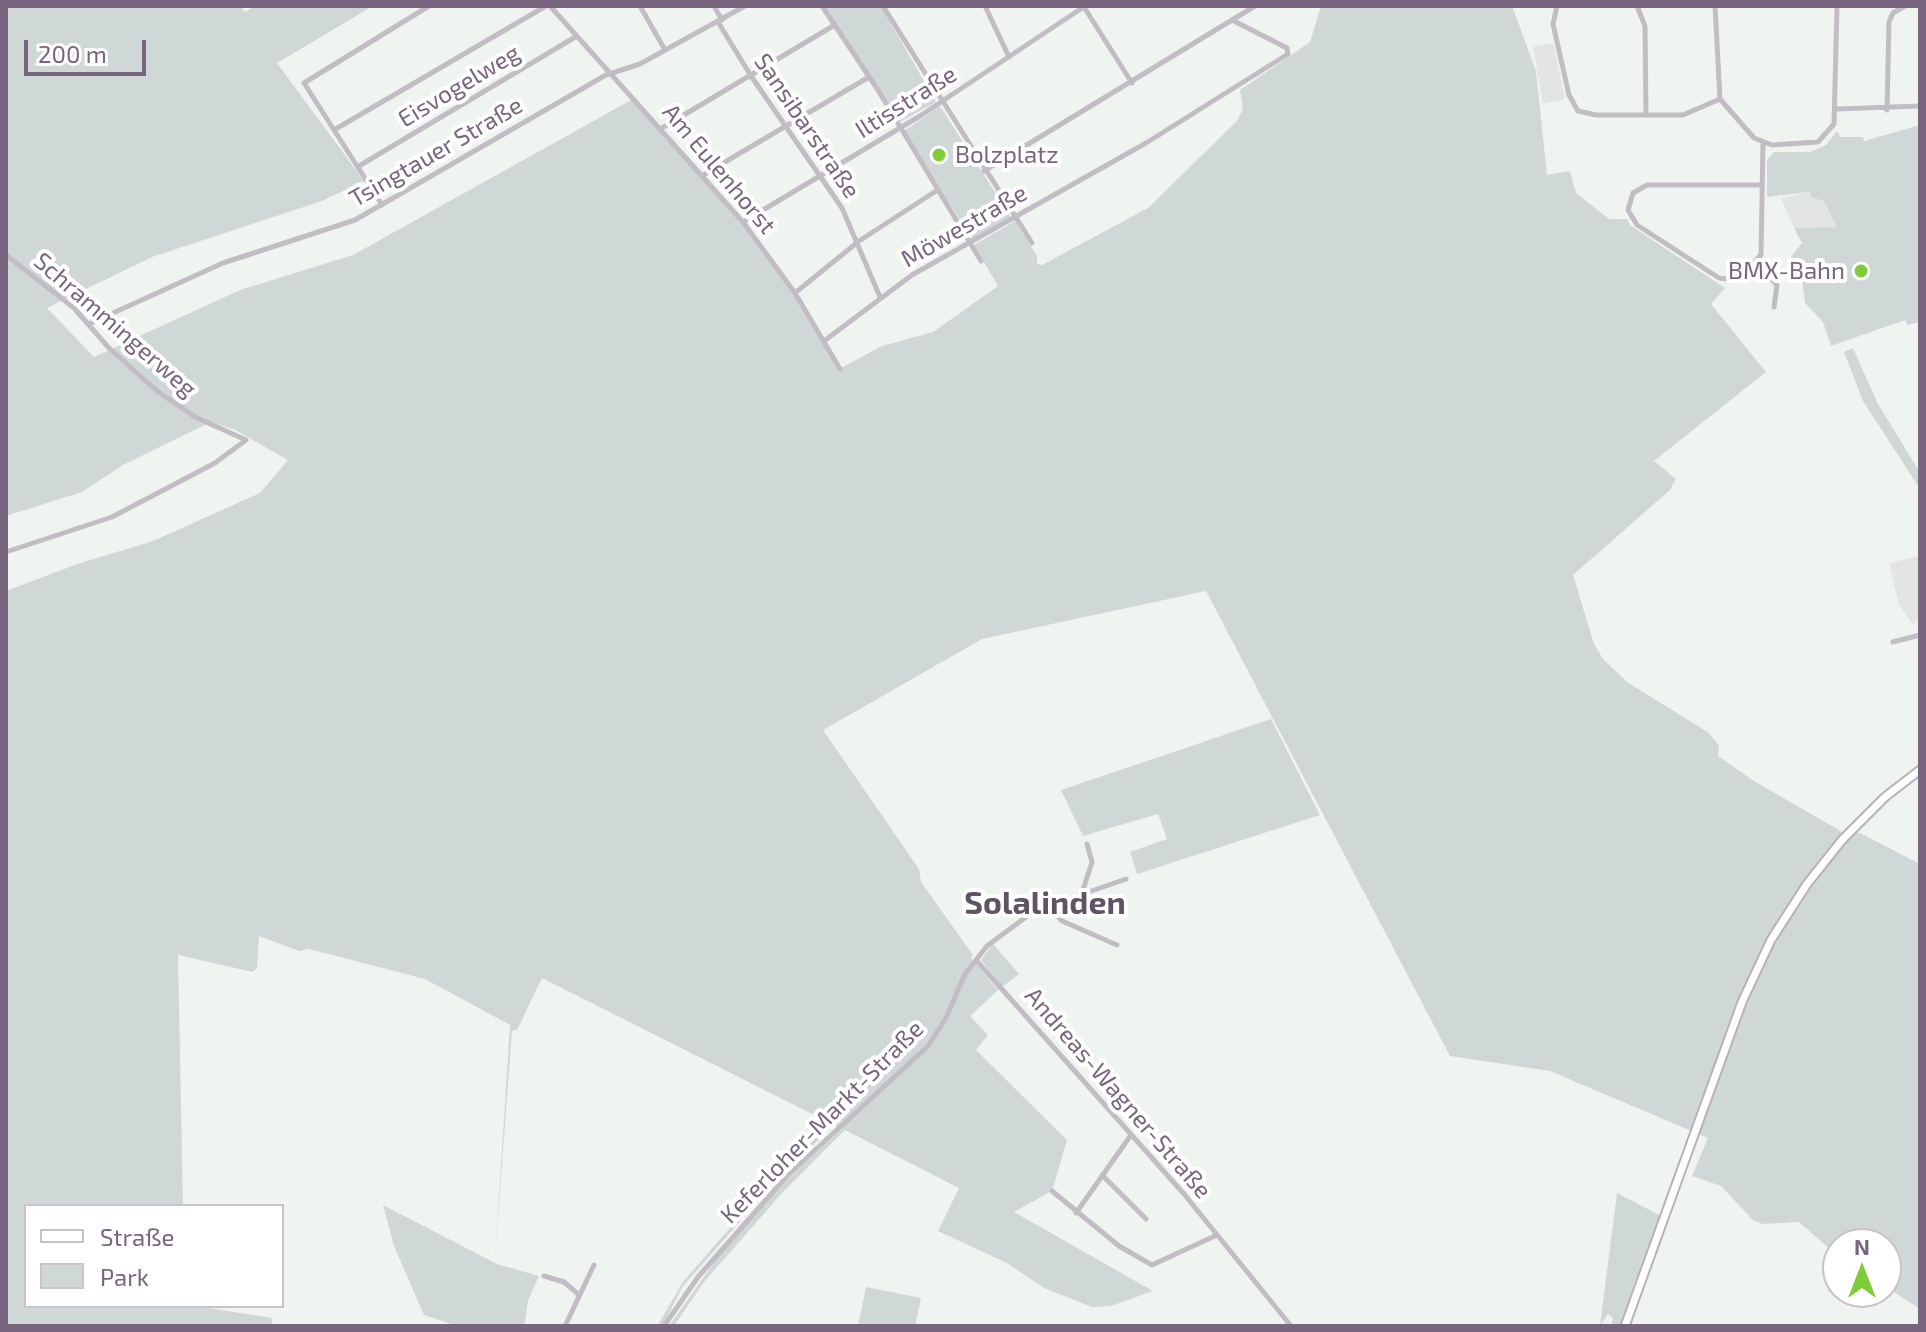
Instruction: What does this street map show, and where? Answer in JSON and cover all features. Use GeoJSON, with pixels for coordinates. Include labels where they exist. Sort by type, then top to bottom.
{"type":"FeatureCollection","features":[{"type":"Feature","properties":{"kind":"main road"},"geometry":{"type":"LineString","coordinates":[[1625,1326],[1742,1002],[1771,940],[1807,884],[1842,840],[1885,797],[1920,770]]}},
{"type":"Feature","properties":{"kind":"street"},"geometry":{"type":"LineString","coordinates":[[382,205],[304,83],[429,6]]}},
{"type":"Feature","properties":{"kind":"street"},"geometry":{"type":"LineString","coordinates":[[334,130],[548,6]]}},
{"type":"Feature","properties":{"kind":"street","name":"Am Eulenhorst"},"geometry":{"type":"LineString","coordinates":[[548,6],[662,128],[743,222],[795,293],[840,369]]}},
{"type":"Feature","properties":{"kind":"street"},"geometry":{"type":"LineString","coordinates":[[640,6],[665,50]]}},
{"type":"Feature","properties":{"kind":"street","name":"Sansibarstraße"},"geometry":{"type":"LineString","coordinates":[[714,6],[751,76],[823,175],[859,241],[880,297]]}},
{"type":"Feature","properties":{"kind":"street","name":"Tsingtauer Straße"},"geometry":{"type":"LineString","coordinates":[[89,324],[223,263],[355,220],[611,74],[665,50],[745,6]]}},
{"type":"Feature","properties":{"kind":"street"},"geometry":{"type":"LineString","coordinates":[[822,6],[981,261]]}},
{"type":"Feature","properties":{"kind":"street"},"geometry":{"type":"LineString","coordinates":[[883,6],[1032,243]]}},
{"type":"Feature","properties":{"kind":"street"},"geometry":{"type":"LineString","coordinates":[[985,6],[1009,57]]}},
{"type":"Feature","properties":{"kind":"street"},"geometry":{"type":"LineString","coordinates":[[1085,6],[1132,83]]}},
{"type":"Feature","properties":{"kind":"street","name":"Iltisstraße"},"geometry":{"type":"LineString","coordinates":[[743,222],[900,128],[1085,6]]}},
{"type":"Feature","properties":{"kind":"street"},"geometry":{"type":"LineString","coordinates":[[984,171],[1255,6]]}},
{"type":"Feature","properties":{"kind":"street"},"geometry":{"type":"LineString","coordinates":[[1557,6],[1553,24],[1573,107],[1589,115],[1692,113],[1720,99]]}},
{"type":"Feature","properties":{"kind":"street"},"geometry":{"type":"LineString","coordinates":[[1637,6],[1645,26],[1646,114]]}},
{"type":"Feature","properties":{"kind":"street"},"geometry":{"type":"LineString","coordinates":[[1715,6],[1720,99],[1733,117],[1763,143],[1805,145],[1818,142],[1832,129],[1837,109],[1837,6]]}},
{"type":"Feature","properties":{"kind":"street"},"geometry":{"type":"LineString","coordinates":[[1887,110],[1889,22],[1893,13],[1905,6]]}},
{"type":"Feature","properties":{"kind":"street","name":"Möwestraße"},"geometry":{"type":"LineString","coordinates":[[824,341],[880,297],[1160,135],[1290,50],[1234,21]]}},
{"type":"Feature","properties":{"kind":"street"},"geometry":{"type":"LineString","coordinates":[[662,128],[833,25]]}},
{"type":"Feature","properties":{"kind":"street","name":"Eisvogelweg"},"geometry":{"type":"LineString","coordinates":[[359,166],[577,36]]}},
{"type":"Feature","properties":{"kind":"street"},"geometry":{"type":"LineString","coordinates":[[703,175],[869,77]]}},
{"type":"Feature","properties":{"kind":"street"},"geometry":{"type":"LineString","coordinates":[[1837,109],[1887,110],[1920,106]]}},
{"type":"Feature","properties":{"kind":"street"},"geometry":{"type":"LineString","coordinates":[[1761,185],[1647,185],[1636,190],[1628,204],[1629,215],[1637,225],[1719,278],[1738,280],[1757,264],[1761,252],[1763,143]]}},
{"type":"Feature","properties":{"kind":"street"},"geometry":{"type":"LineString","coordinates":[[795,293],[859,241],[936,191]]}},
{"type":"Feature","properties":{"kind":"street","name":"Schrammingerweg"},"geometry":{"type":"LineString","coordinates":[[6,255],[89,324],[115,354],[173,403],[246,440],[215,463],[112,517],[6,552]]}},
{"type":"Feature","properties":{"kind":"street"},"geometry":{"type":"LineString","coordinates":[[1757,264],[1777,285],[1774,307]]}},
{"type":"Feature","properties":{"kind":"street"},"geometry":{"type":"LineString","coordinates":[[1893,642],[1920,635]]}},
{"type":"Feature","properties":{"kind":"street"},"geometry":{"type":"LineString","coordinates":[[1082,893],[1092,862],[1087,844]]}},
{"type":"Feature","properties":{"kind":"street","name":"Keferloher-Markt-Straße"},"geometry":{"type":"LineString","coordinates":[[664,1326],[705,1268],[787,1176],[928,1046],[976,960],[1012,924],[1048,906],[1126,879]]}},
{"type":"Feature","properties":{"kind":"street"},"geometry":{"type":"LineString","coordinates":[[1048,906],[1062,921],[1117,945]]}},
{"type":"Feature","properties":{"kind":"street","name":"Andreas-Wagner-Straße"},"geometry":{"type":"LineString","coordinates":[[976,960],[1131,1135],[1291,1326]]}},
{"type":"Feature","properties":{"kind":"street"},"geometry":{"type":"LineString","coordinates":[[1076,1213],[1131,1135]]}},
{"type":"Feature","properties":{"kind":"street"},"geometry":{"type":"LineString","coordinates":[[1102,1175],[1146,1219]]}},
{"type":"Feature","properties":{"kind":"street"},"geometry":{"type":"LineString","coordinates":[[1052,1191],[1119,1246],[1152,1265],[1217,1235]]}},
{"type":"Feature","properties":{"kind":"street"},"geometry":{"type":"LineString","coordinates":[[565,1326],[594,1265]]}},
{"type":"Feature","properties":{"kind":"street"},"geometry":{"type":"LineString","coordinates":[[544,1276],[564,1282],[578,1294]]}},
{"type":"Feature","properties":{"kind":"shaded area"},"geometry":{"type":"Polygon","coordinates":[[[1553,43],[1565,99],[1543,104],[1533,47],[1553,43]]]}},
{"type":"Feature","properties":{"kind":"shaded area"},"geometry":{"type":"Polygon","coordinates":[[[1811,192],[1824,200],[1838,228],[1794,228],[1781,198],[1811,192]]]}},
{"type":"Feature","properties":{"kind":"shaded area"},"geometry":{"type":"Polygon","coordinates":[[[1920,556],[1920,618],[1913,625],[1899,605],[1889,563],[1920,556]]]}},
{"type":"Feature","properties":{"kind":"green space"},"geometry":{"type":"Polygon","coordinates":[[[6,6],[240,6],[245,12],[255,6],[373,6],[277,63],[364,181],[322,201],[152,257],[47,308],[94,357],[240,290],[353,255],[633,99],[743,225],[798,301],[839,369],[882,346],[933,332],[998,286],[974,245],[1015,221],[1037,256],[1037,264],[1042,265],[1148,208],[1237,121],[1243,109],[1240,90],[1310,42],[1321,6],[1512,6],[1536,71],[1547,175],[1570,171],[1576,193],[1609,219],[1627,219],[1630,225],[1725,288],[1711,304],[1766,372],[1654,461],[1676,479],[1670,490],[1573,575],[1594,644],[1603,659],[1627,682],[1709,733],[1719,746],[1718,756],[1754,781],[1844,833],[1860,833],[1920,864],[1920,1309],[1902,1297],[1902,1228],[1822,1228],[1822,1242],[1799,1222],[1762,1224],[1753,1220],[1721,1186],[1692,1176],[1708,1138],[1550,1071],[1450,1056],[1206,591],[982,639],[823,730],[919,869],[921,882],[973,955],[971,958],[998,990],[970,1016],[988,1035],[976,1050],[1067,1140],[1052,1191],[1014,1212],[1153,1291],[1111,1306],[1092,1307],[1044,1288],[1007,1263],[938,1231],[959,1188],[845,1130],[782,1193],[704,1282],[674,1326],[669,1326],[720,1254],[777,1189],[842,1129],[834,1125],[776,1181],[683,1286],[663,1325],[659,1323],[683,1282],[768,1184],[830,1123],[542,978],[517,1030],[512,1031],[495,1259],[510,1025],[425,979],[309,949],[299,951],[259,936],[257,968],[253,972],[178,955],[183,1204],[24,1204],[24,1308],[208,1308],[272,1318],[272,1326],[6,1326],[6,591],[80,563],[153,541],[260,493],[288,460],[235,430],[211,422],[123,465],[82,492],[6,516],[6,6]]]}},
{"type":"Feature","properties":{"kind":"green space"},"geometry":{"type":"Polygon","coordinates":[[[824,6],[881,6],[936,102],[900,122],[824,6]]]}},
{"type":"Feature","properties":{"kind":"green space"},"geometry":{"type":"Polygon","coordinates":[[[940,106],[1010,217],[972,239],[904,131],[940,106]]]}},
{"type":"Feature","properties":{"kind":"green space"},"geometry":{"type":"Polygon","coordinates":[[[1920,125],[1920,322],[1907,325],[1905,320],[1831,346],[1823,322],[1805,303],[1801,270],[1791,257],[1802,243],[1794,228],[1837,227],[1824,201],[1811,197],[1810,192],[1767,197],[1767,160],[1774,152],[1810,152],[1826,145],[1837,131],[1840,137],[1863,137],[1864,141],[1920,125]]]}},
{"type":"Feature","properties":{"kind":"green space"},"geometry":{"type":"Polygon","coordinates":[[[1853,348],[1878,404],[1919,471],[1920,489],[1863,401],[1844,352],[1853,348]]]}},
{"type":"Feature","properties":{"kind":"green space"},"geometry":{"type":"Polygon","coordinates":[[[1271,719],[1320,815],[1137,874],[1130,852],[1167,839],[1158,814],[1083,836],[1061,790],[1271,719]]]}},
{"type":"Feature","properties":{"kind":"green space"},"geometry":{"type":"Polygon","coordinates":[[[993,944],[1019,974],[1002,987],[981,960],[993,944]]]}},
{"type":"Feature","properties":{"kind":"green space"},"geometry":{"type":"Polygon","coordinates":[[[1617,1193],[1661,1216],[1622,1326],[1611,1326],[1613,1318],[1608,1314],[1600,1326],[1617,1193]]]}},
{"type":"Feature","properties":{"kind":"green space"},"geometry":{"type":"Polygon","coordinates":[[[383,1205],[497,1264],[539,1276],[528,1300],[525,1323],[521,1326],[457,1326],[424,1315],[394,1246],[383,1205]]]}},
{"type":"Feature","properties":{"kind":"green space"},"geometry":{"type":"Polygon","coordinates":[[[866,1287],[921,1298],[915,1326],[858,1326],[866,1287]]]}},
{"type":"Feature","properties":{"kind":"place","name":"Bolzplatz"},"geometry":{"type":"Point","coordinates":[939,155]}},
{"type":"Feature","properties":{"kind":"place","name":"BMX-Bahn"},"geometry":{"type":"Point","coordinates":[1861,271]}},
{"type":"Feature","properties":{"kind":"district","name":"Solalinden"},"geometry":{"type":"Point","coordinates":[1045,903]}}]}
